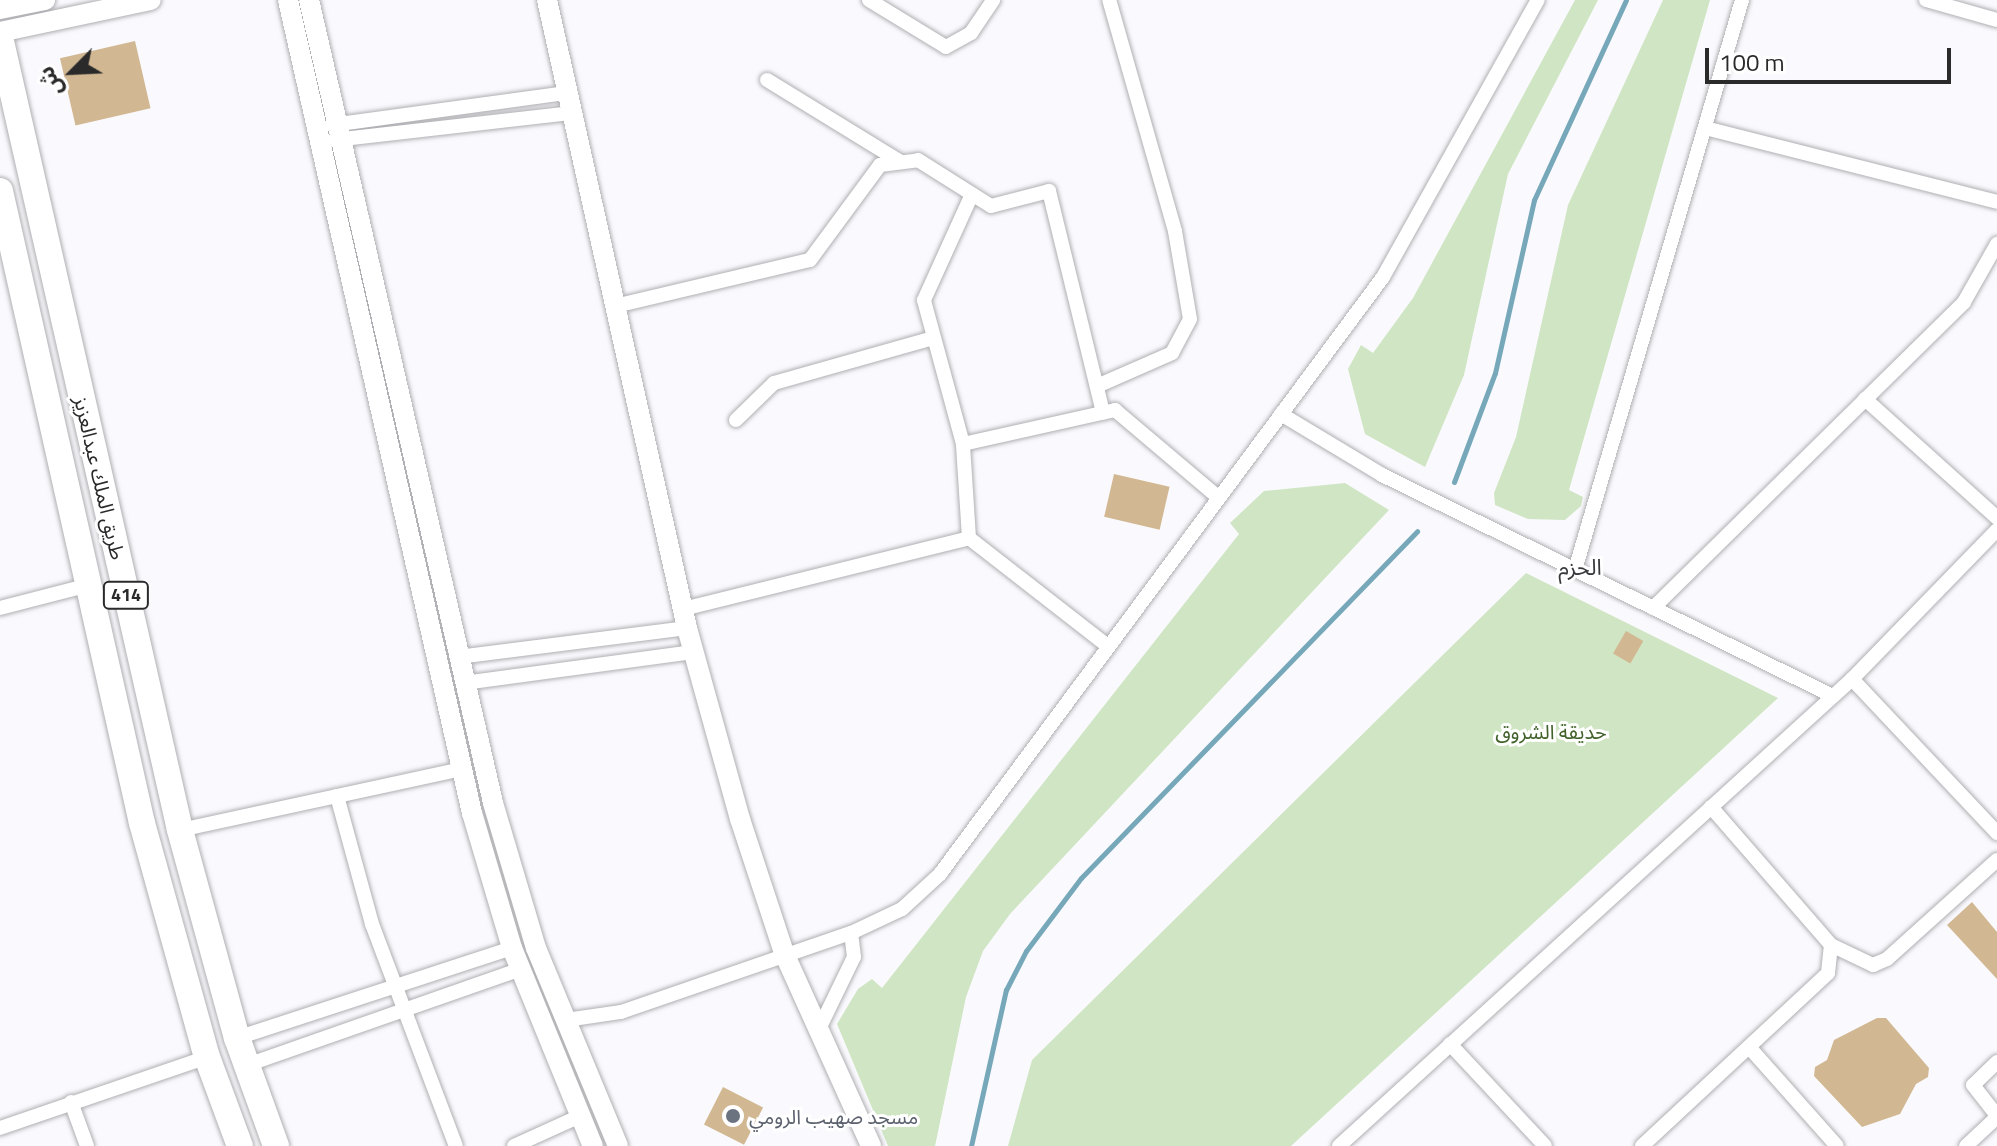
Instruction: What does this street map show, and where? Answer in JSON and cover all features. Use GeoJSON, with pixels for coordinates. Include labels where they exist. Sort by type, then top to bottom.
{"type":"FeatureCollection","features":[{"type":"Feature","properties":{"kind":"highway","name":"طريق الملك عبدالعزيز"},"geometry":{"type":"LineString","coordinates":[[0,34],[180,830],[237,1038],[276,1146]]}},
{"type":"Feature","properties":{"kind":"highway","name":"طريق الملك عبدالعزيز"},"geometry":{"type":"LineString","coordinates":[[0,191],[142,823],[207,1057],[240,1146]]}},
{"type":"Feature","properties":{"kind":"street"},"geometry":{"type":"LineString","coordinates":[[0,9],[45,0]]}},
{"type":"Feature","properties":{"kind":"street"},"geometry":{"type":"LineString","coordinates":[[0,34],[151,0]]}},
{"type":"Feature","properties":{"kind":"street"},"geometry":{"type":"LineString","coordinates":[[288,0],[462,769],[512,948],[593,1146]]}},
{"type":"Feature","properties":{"kind":"street"},"geometry":{"type":"LineString","coordinates":[[309,0],[464,683],[531,934],[618,1146]]}},
{"type":"Feature","properties":{"kind":"street"},"geometry":{"type":"LineString","coordinates":[[547,0],[693,652],[784,953],[871,1146]]}},
{"type":"Feature","properties":{"kind":"street"},"geometry":{"type":"LineString","coordinates":[[869,0],[946,47],[971,33],[993,0]]}},
{"type":"Feature","properties":{"kind":"street"},"geometry":{"type":"LineString","coordinates":[[1097,386],[1172,353],[1190,319],[1175,231],[1109,0]]}},
{"type":"Feature","properties":{"kind":"street"},"geometry":{"type":"LineString","coordinates":[[1575,570],[1742,0]]}},
{"type":"Feature","properties":{"kind":"street"},"geometry":{"type":"LineString","coordinates":[[1926,0],[1997,20]]}},
{"type":"Feature","properties":{"kind":"street"},"geometry":{"type":"LineString","coordinates":[[566,1020],[621,1012],[784,953],[851,933],[902,909],[940,874],[1383,277],[1533,1]]}},
{"type":"Feature","properties":{"kind":"street"},"geometry":{"type":"LineString","coordinates":[[767,80],[901,162]]}},
{"type":"Feature","properties":{"kind":"street"},"geometry":{"type":"LineString","coordinates":[[318,134],[337,121],[567,93]]}},
{"type":"Feature","properties":{"kind":"street"},"geometry":{"type":"LineString","coordinates":[[318,134],[342,143],[572,113]]}},
{"type":"Feature","properties":{"kind":"street"},"geometry":{"type":"LineString","coordinates":[[1705,128],[1997,202]]}},
{"type":"Feature","properties":{"kind":"street"},"geometry":{"type":"LineString","coordinates":[[615,306],[810,260],[880,165],[918,160],[991,206],[1049,191],[1103,412]]}},
{"type":"Feature","properties":{"kind":"street"},"geometry":{"type":"LineString","coordinates":[[972,194],[928,278],[929,339],[963,444],[969,538],[1109,647]]}},
{"type":"Feature","properties":{"kind":"street"},"geometry":{"type":"LineString","coordinates":[[1653,608],[1964,302],[1997,244]]}},
{"type":"Feature","properties":{"kind":"street"},"geometry":{"type":"LineString","coordinates":[[736,420],[774,383],[929,339]]}},
{"type":"Feature","properties":{"kind":"street"},"geometry":{"type":"LineString","coordinates":[[1865,399],[1997,518]]}},
{"type":"Feature","properties":{"kind":"street"},"geometry":{"type":"LineString","coordinates":[[963,444],[1115,410],[1219,498]]}},
{"type":"Feature","properties":{"kind":"street"},"geometry":{"type":"LineString","coordinates":[[1281,414],[1382,475],[1833,696]]}},
{"type":"Feature","properties":{"kind":"street"},"geometry":{"type":"LineString","coordinates":[[1339,1146],[1852,679],[1997,530]]}},
{"type":"Feature","properties":{"kind":"street"},"geometry":{"type":"LineString","coordinates":[[458,657],[685,618],[969,538]]}},
{"type":"Feature","properties":{"kind":"street"},"geometry":{"type":"LineString","coordinates":[[0,608],[89,585]]}},
{"type":"Feature","properties":{"kind":"street"},"geometry":{"type":"LineString","coordinates":[[464,683],[693,652]]}},
{"type":"Feature","properties":{"kind":"street"},"geometry":{"type":"LineString","coordinates":[[1852,679],[1997,833]]}},
{"type":"Feature","properties":{"kind":"street"},"geometry":{"type":"LineString","coordinates":[[180,830],[462,769]]}},
{"type":"Feature","properties":{"kind":"street"},"geometry":{"type":"LineString","coordinates":[[337,796],[396,986],[456,1146]]}},
{"type":"Feature","properties":{"kind":"street"},"geometry":{"type":"LineString","coordinates":[[1711,807],[1831,945],[1873,965],[1887,959],[1997,860]]}},
{"type":"Feature","properties":{"kind":"street"},"geometry":{"type":"LineString","coordinates":[[819,1029],[854,957],[851,933]]}},
{"type":"Feature","properties":{"kind":"street"},"geometry":{"type":"LineString","coordinates":[[1642,1146],[1828,973],[1831,945]]}},
{"type":"Feature","properties":{"kind":"street"},"geometry":{"type":"LineString","coordinates":[[237,1038],[512,948]]}},
{"type":"Feature","properties":{"kind":"street"},"geometry":{"type":"LineString","coordinates":[[247,1065],[521,969]]}},
{"type":"Feature","properties":{"kind":"street"},"geometry":{"type":"LineString","coordinates":[[1450,1044],[1545,1146]]}},
{"type":"Feature","properties":{"kind":"street"},"geometry":{"type":"LineString","coordinates":[[1749,1047],[1837,1146]]}},
{"type":"Feature","properties":{"kind":"street"},"geometry":{"type":"LineString","coordinates":[[0,1128],[207,1057]]}},
{"type":"Feature","properties":{"kind":"street"},"geometry":{"type":"LineString","coordinates":[[1966,1146],[1997,1116],[1973,1085],[1997,1062]]}},
{"type":"Feature","properties":{"kind":"street"},"geometry":{"type":"LineString","coordinates":[[71,1102],[87,1146]]}},
{"type":"Feature","properties":{"kind":"street"},"geometry":{"type":"LineString","coordinates":[[514,1146],[580,1116]]}},
{"type":"Feature","properties":{"kind":"green space"},"geometry":{"type":"Polygon","coordinates":[[[1575,0],[1598,0],[1508,174],[1464,375],[1425,467],[1365,434],[1348,369],[1361,345],[1373,353],[1413,298],[1575,0]]]}},
{"type":"Feature","properties":{"kind":"green space"},"geometry":{"type":"Polygon","coordinates":[[[1663,0],[1710,0],[1569,490],[1583,497],[1581,506],[1565,520],[1528,519],[1495,505],[1494,493],[1516,437],[1568,205],[1663,0]]]}},
{"type":"Feature","properties":{"kind":"green space"},"geometry":{"type":"Polygon","coordinates":[[[1345,483],[1389,510],[1010,914],[983,951],[966,997],[935,1146],[888,1146],[837,1024],[858,989],[872,979],[882,988],[1239,534],[1230,523],[1264,491],[1345,483]]]}},
{"type":"Feature","properties":{"kind":"green space","name":"حديقة الشروق"},"geometry":{"type":"Polygon","coordinates":[[[1526,573],[1778,698],[1291,1146],[1008,1146],[1032,1060],[1526,573]]]}},
{"type":"Feature","properties":{"kind":"building"},"geometry":{"type":"Polygon","coordinates":[[[135,41],[151,108],[75,126],[60,58],[135,41]]]}},
{"type":"Feature","properties":{"kind":"building"},"geometry":{"type":"Polygon","coordinates":[[[1114,474],[1170,487],[1160,530],[1104,517],[1114,474]]]}},
{"type":"Feature","properties":{"kind":"building"},"geometry":{"type":"Polygon","coordinates":[[[1626,631],[1643,641],[1630,664],[1613,654],[1626,631]]]}},
{"type":"Feature","properties":{"kind":"building"},"geometry":{"type":"Polygon","coordinates":[[[1972,902],[1997,932],[1997,979],[1947,925],[1972,902]]]}},
{"type":"Feature","properties":{"kind":"building"},"geometry":{"type":"Polygon","coordinates":[[[1877,1018],[1886,1018],[1929,1068],[1928,1077],[1916,1084],[1900,1114],[1862,1127],[1814,1076],[1815,1067],[1827,1060],[1834,1040],[1877,1018]]]}},
{"type":"Feature","properties":{"kind":"building","name":"مسجد صهيب الرومي"},"geometry":{"type":"Polygon","coordinates":[[[723,1087],[763,1107],[744,1145],[704,1124],[723,1087]]]}},
{"type":"Feature","properties":{"kind":"waterway"},"geometry":{"type":"LineString","coordinates":[[1454,482],[1495,373],[1534,200],[1626,0]]}},
{"type":"Feature","properties":{"kind":"waterway"},"geometry":{"type":"LineString","coordinates":[[971,1146],[1006,990],[1026,951],[1081,878],[1417,531]]}},
{"type":"Feature","properties":{"kind":"place","name":"مسجد صهيب الرومي"},"geometry":{"type":"Point","coordinates":[733,1116]}},
{"type":"Feature","properties":{"kind":"district","name":"الحزم"},"geometry":{"type":"Point","coordinates":[1580,568]}}]}
